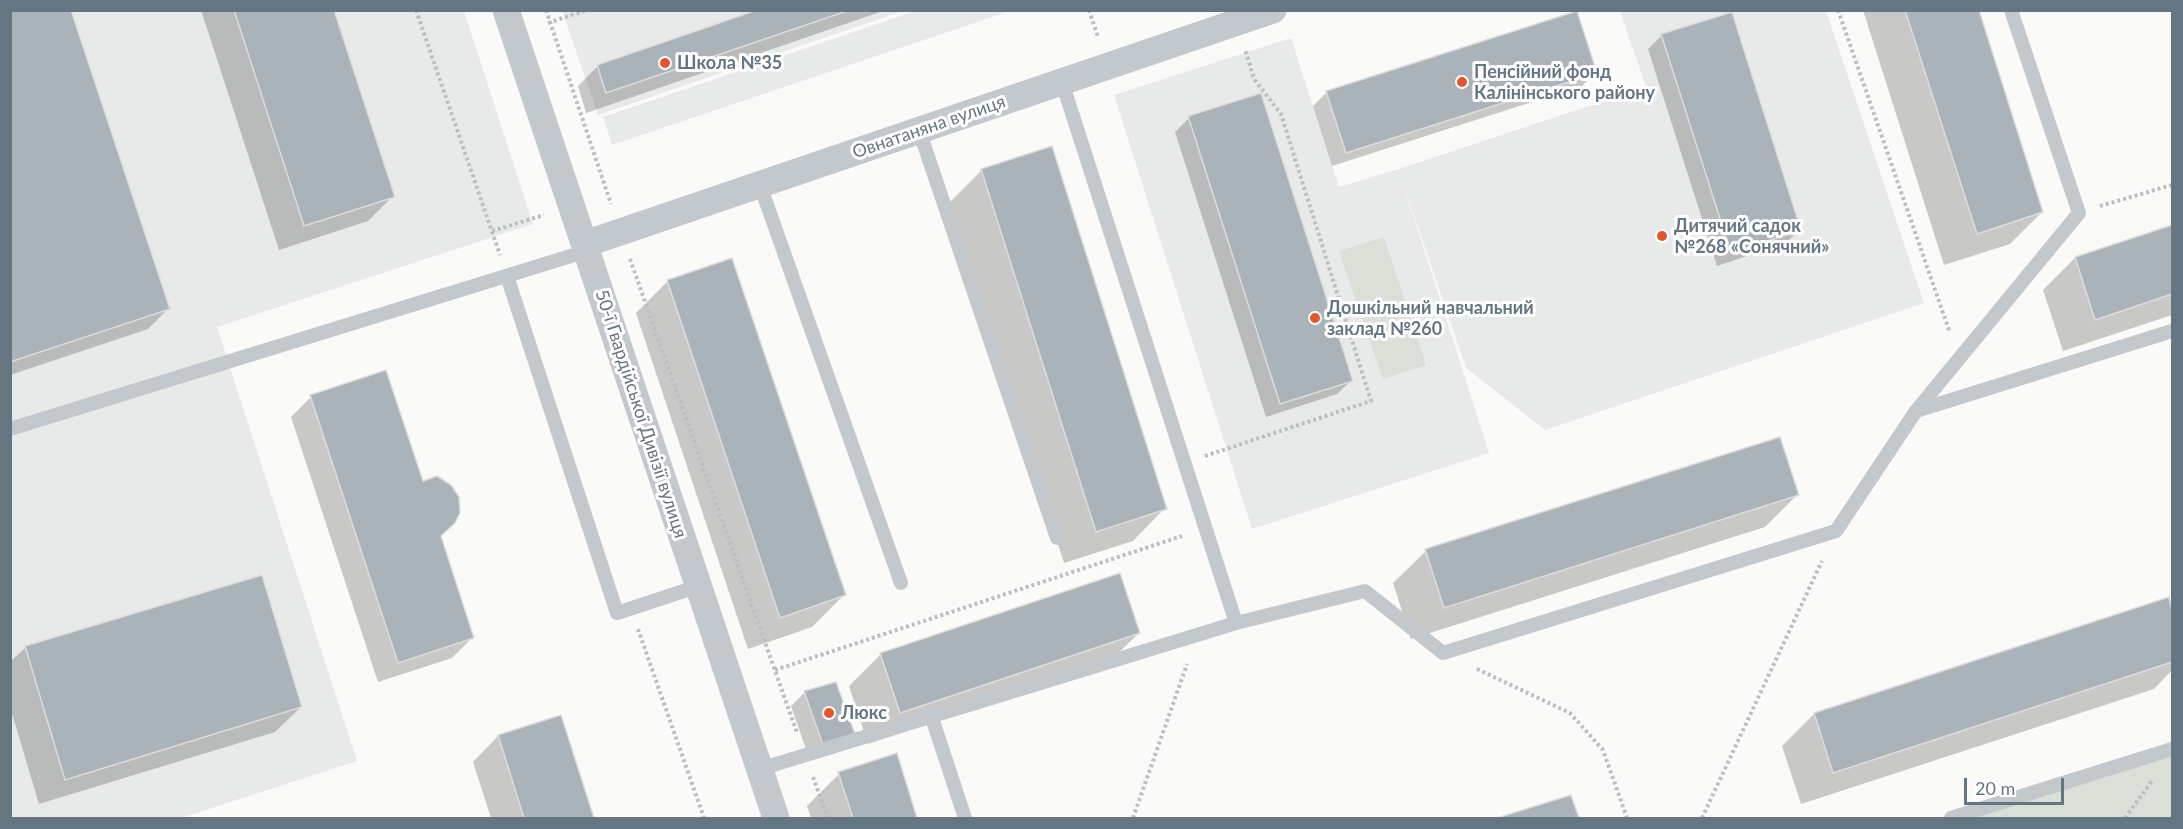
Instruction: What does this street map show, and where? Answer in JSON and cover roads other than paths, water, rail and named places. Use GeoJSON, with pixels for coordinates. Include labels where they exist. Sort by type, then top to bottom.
{"type":"FeatureCollection","features":[{"type":"Feature","properties":{"kind":"street","name":"Овнатаняна вулиця"},"geometry":{"type":"LineString","coordinates":[[586,248],[620,232],[1273,10]]}},
{"type":"Feature","properties":{"kind":"street","name":"50-ї Гвардійської Дивізії вулиця"},"geometry":{"type":"LineString","coordinates":[[510,22],[776,819]]}},
{"type":"Feature","properties":{"kind":"lane"},"geometry":{"type":"LineString","coordinates":[[759,769],[1236,623],[1365,591],[1443,653],[1836,531],[1916,411],[2079,213],[2011,10]]}},
{"type":"Feature","properties":{"kind":"lane"},"geometry":{"type":"LineString","coordinates":[[1062,82],[1236,623]]}},
{"type":"Feature","properties":{"kind":"lane"},"geometry":{"type":"LineString","coordinates":[[919,130],[1057,538]]}},
{"type":"Feature","properties":{"kind":"lane"},"geometry":{"type":"LineString","coordinates":[[760,185],[901,583]]}},
{"type":"Feature","properties":{"kind":"lane"},"geometry":{"type":"LineString","coordinates":[[10,429],[507,276],[586,248]]}},
{"type":"Feature","properties":{"kind":"lane"},"geometry":{"type":"LineString","coordinates":[[507,276],[617,613],[699,586]]}},
{"type":"Feature","properties":{"kind":"lane"},"geometry":{"type":"LineString","coordinates":[[1916,411],[2172,331]]}},
{"type":"Feature","properties":{"kind":"lane"},"geometry":{"type":"LineString","coordinates":[[931,715],[965,819]]}},
{"type":"Feature","properties":{"kind":"lane"},"geometry":{"type":"LineString","coordinates":[[1951,819],[2172,749]]}},
{"type":"Feature","properties":{"kind":"place","name":"Школа №35"},"geometry":{"type":"Point","coordinates":[665,63]}},
{"type":"Feature","properties":{"kind":"place","name":"Пенсійний фонд Калінінського району"},"geometry":{"type":"Point","coordinates":[1462,82]}},
{"type":"Feature","properties":{"kind":"place","name":"Дитячий садок №268 «Сонячний»"},"geometry":{"type":"Point","coordinates":[1662,236]}},
{"type":"Feature","properties":{"kind":"place","name":"Дошкільний навчальний заклад №260"},"geometry":{"type":"Point","coordinates":[1315,318]}},
{"type":"Feature","properties":{"kind":"place","name":"Люкс"},"geometry":{"type":"Point","coordinates":[829,713]}}]}
